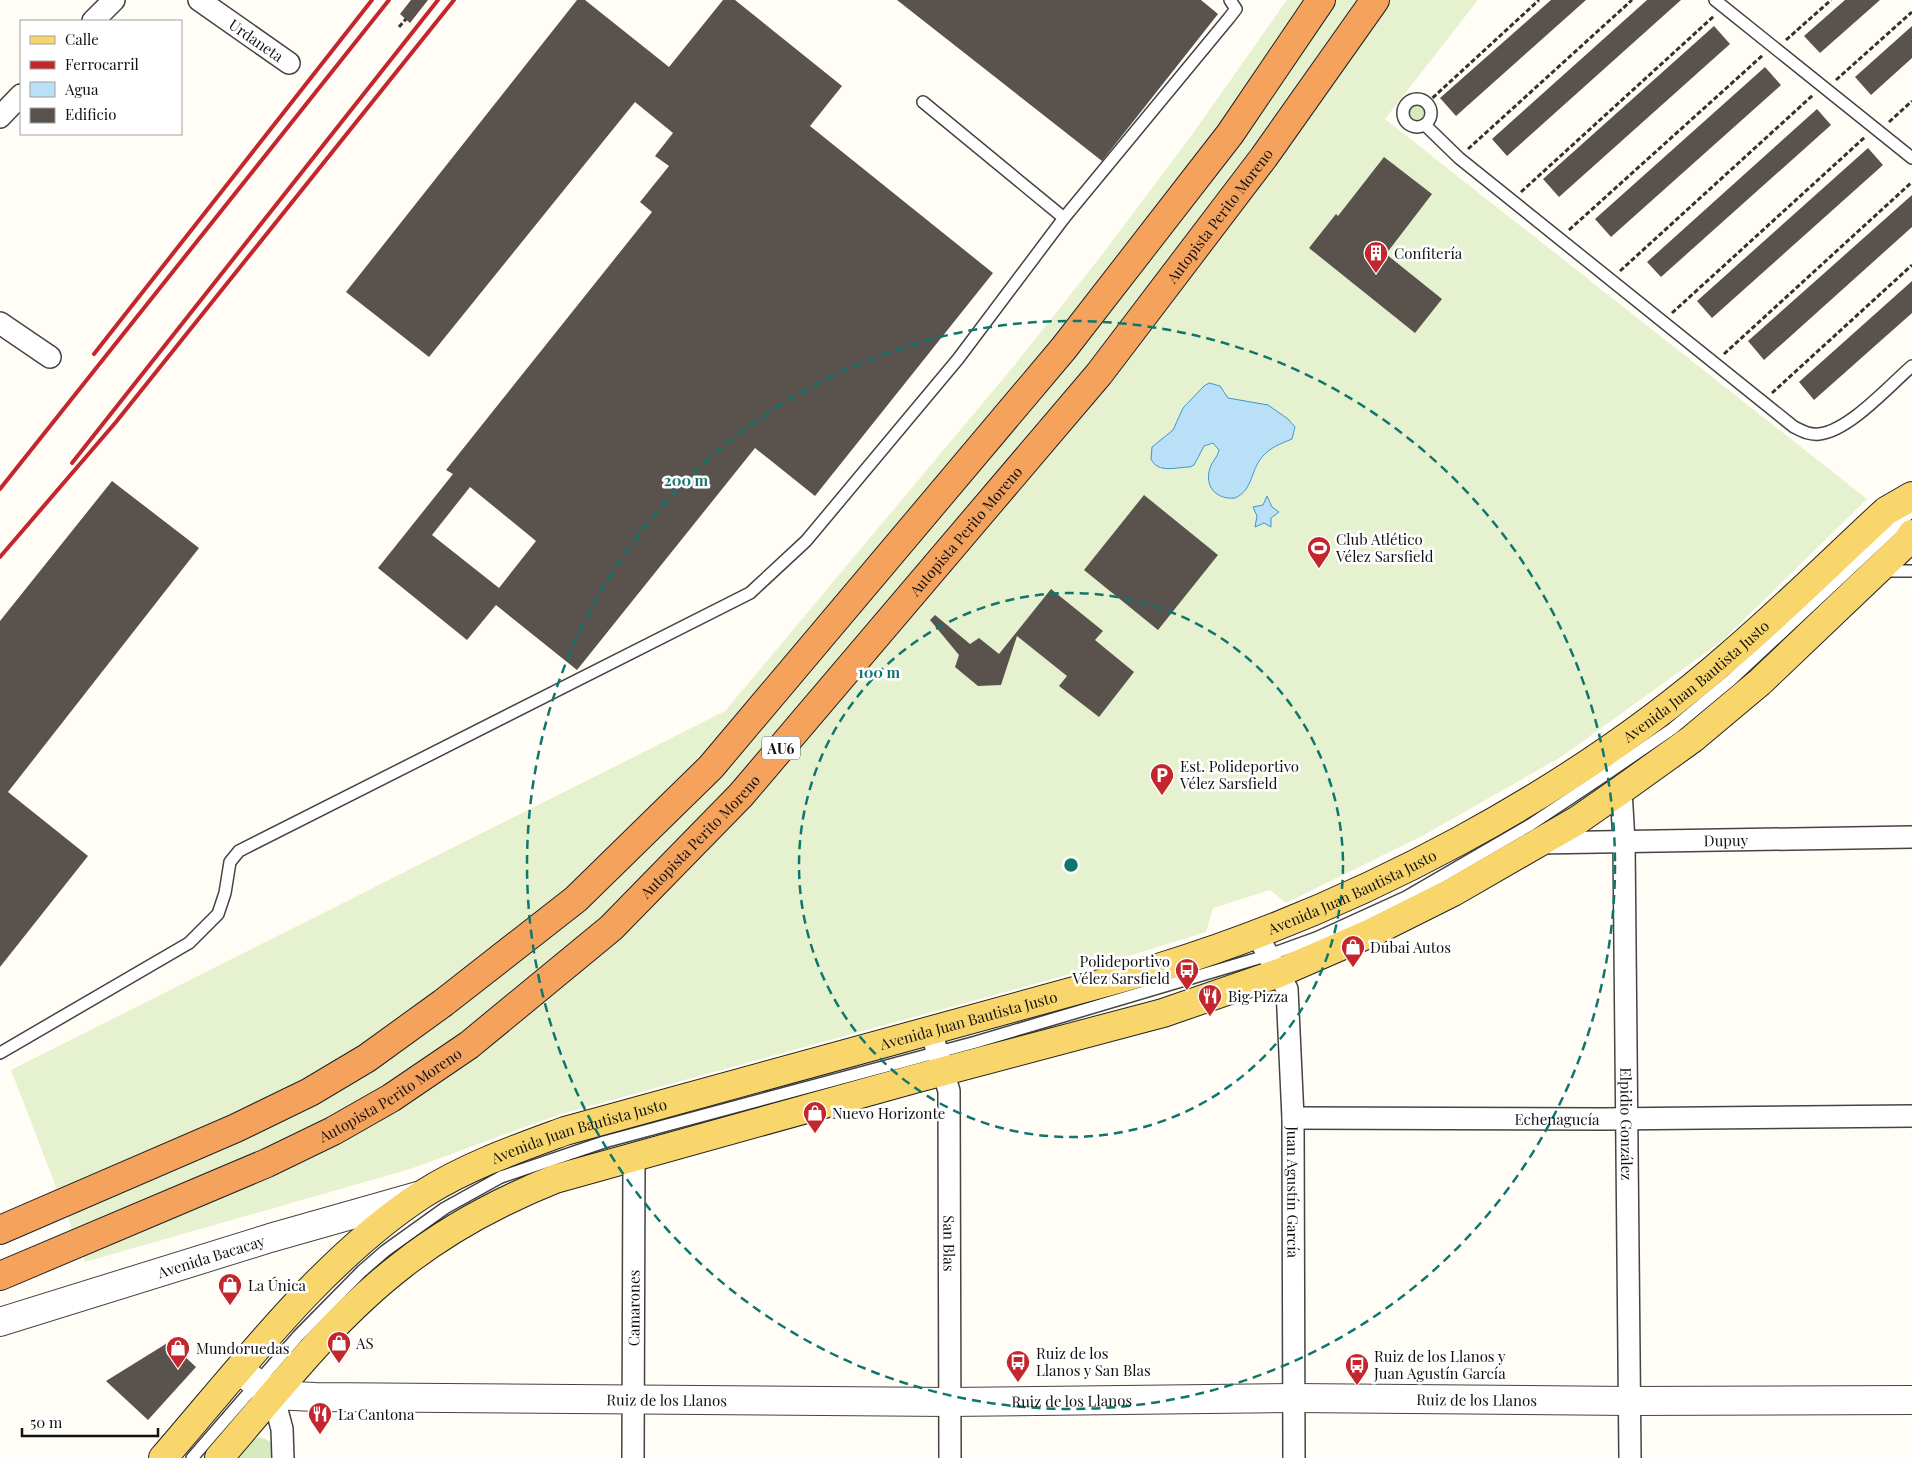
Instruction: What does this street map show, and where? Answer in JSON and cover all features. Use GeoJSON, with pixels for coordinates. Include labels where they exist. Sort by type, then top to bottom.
{"type":"FeatureCollection","features":[{"type":"Feature","properties":{"kind":"highway","name":"AU6"},"geometry":{"type":"LineString","coordinates":[[0,1230],[236,1128],[310,1092],[367,1058],[443,1004],[576,898],[711,767],[1046,370],[1230,134],[1321,0]]}},
{"type":"Feature","properties":{"kind":"highway","name":"Autopista Perito Moreno"},"geometry":{"type":"LineString","coordinates":[[0,1276],[266,1162],[333,1131],[374,1108],[469,1044],[610,928],[741,795],[1098,374],[1264,157],[1375,0]]}},
{"type":"Feature","properties":{"kind":"main road","name":"Avenida Juan Bautista Justo"},"geometry":{"type":"LineString","coordinates":[[219,1458],[257,1383],[333,1267],[379,1227],[424,1194],[493,1158],[565,1131],[937,1051],[1163,1013],[1268,954],[1413,864],[1512,812],[1605,752],[1728,657],[1886,511],[1912,496]]}},
{"type":"Feature","properties":{"kind":"main road","name":"Avenida Juan Bautista Justo"},"geometry":{"type":"LineString","coordinates":[[163,1458],[360,1301],[403,1264],[452,1230],[500,1202],[538,1186],[634,1157],[937,1051],[1158,968],[1268,954],[1371,933],[1453,892],[1538,843],[1621,790],[1692,738],[1760,682],[1877,571],[1912,534]]}},
{"type":"Feature","properties":{"kind":"street"},"geometry":{"type":"LineString","coordinates":[[94,20],[114,0]]}},
{"type":"Feature","properties":{"kind":"street","name":"Urdaneta"},"geometry":{"type":"LineString","coordinates":[[199,0],[288,63]]}},
{"type":"Feature","properties":{"kind":"street"},"geometry":{"type":"LineString","coordinates":[[0,116],[20,96]]}},
{"type":"Feature","properties":{"kind":"street"},"geometry":{"type":"LineString","coordinates":[[0,323],[50,357]]}},
{"type":"Feature","properties":{"kind":"street","name":"Elpidio González"},"geometry":{"type":"LineString","coordinates":[[1621,790],[1624,842],[1630,1458]]}},
{"type":"Feature","properties":{"kind":"street","name":"Dupuy"},"geometry":{"type":"LineString","coordinates":[[1538,843],[1912,837]]}},
{"type":"Feature","properties":{"kind":"street","name":"Juan Agustín García"},"geometry":{"type":"LineString","coordinates":[[1268,954],[1287,989],[1293,1118],[1294,1458]]}},
{"type":"Feature","properties":{"kind":"street","name":"San Blas"},"geometry":{"type":"LineString","coordinates":[[937,1051],[949,1091],[950,1458]]}},
{"type":"Feature","properties":{"kind":"street","name":"Echenagucía"},"geometry":{"type":"LineString","coordinates":[[1293,1118],[1627,1119],[1912,1116]]}},
{"type":"Feature","properties":{"kind":"street","name":"Camarones"},"geometry":{"type":"LineString","coordinates":[[633,1458],[634,1157]]}},
{"type":"Feature","properties":{"kind":"street","name":"Avenida Bacacay"},"geometry":{"type":"LineString","coordinates":[[0,1322],[270,1238],[424,1194]]}},
{"type":"Feature","properties":{"kind":"street"},"geometry":{"type":"LineString","coordinates":[[257,1383],[282,1429],[284,1458]]}},
{"type":"Feature","properties":{"kind":"street","name":"Ruiz de los Llanos"},"geometry":{"type":"LineString","coordinates":[[257,1383],[632,1398],[949,1402],[1294,1398],[1630,1401],[1912,1400]]}},
{"type":"Feature","properties":{"kind":"lane"},"geometry":{"type":"LineString","coordinates":[[0,1053],[189,942],[218,914],[225,893],[230,862],[239,851],[750,593],[806,541],[958,359],[1064,218],[1236,9],[1230,0]]}},
{"type":"Feature","properties":{"kind":"lane"},"geometry":{"type":"LineString","coordinates":[[1720,3],[1912,158]]}},
{"type":"Feature","properties":{"kind":"lane"},"geometry":{"type":"LineString","coordinates":[[1424,125],[1431,114],[1427,103],[1416,98],[1411,100],[1403,110],[1407,123],[1412,126],[1424,125],[1458,158],[1794,427],[1809,434],[1821,434],[1834,430],[1848,422],[1912,366]]}},
{"type":"Feature","properties":{"kind":"lane"},"geometry":{"type":"LineString","coordinates":[[923,102],[1064,218]]}},
{"type":"Feature","properties":{"kind":"lane"},"geometry":{"type":"LineString","coordinates":[[1268,954],[1316,938],[1406,896],[1522,830],[1672,729],[1731,680],[1912,512]]}},
{"type":"Feature","properties":{"kind":"lane"},"geometry":{"type":"LineString","coordinates":[[1877,571],[1912,571]]}},
{"type":"Feature","properties":{"kind":"lane"},"geometry":{"type":"LineString","coordinates":[[192,1458],[298,1336],[362,1271],[385,1251],[445,1208],[501,1177],[604,1142],[937,1051]]}},
{"type":"Feature","properties":{"kind":"path"},"geometry":{"type":"LineString","coordinates":[[1427,103],[1538,0]]}},
{"type":"Feature","properties":{"kind":"path"},"geometry":{"type":"LineString","coordinates":[[1458,158],[1632,0]]}},
{"type":"Feature","properties":{"kind":"path"},"geometry":{"type":"LineString","coordinates":[[1559,239],[1830,0]]}},
{"type":"Feature","properties":{"kind":"path"},"geometry":{"type":"LineString","coordinates":[[1511,201],[1720,3]]}},
{"type":"Feature","properties":{"kind":"path"},"geometry":{"type":"LineString","coordinates":[[1610,280],[1824,88],[1912,12]]}},
{"type":"Feature","properties":{"kind":"path"},"geometry":{"type":"LineString","coordinates":[[400,27],[406,20]]}},
{"type":"Feature","properties":{"kind":"path"},"geometry":{"type":"LineString","coordinates":[[1662,322],[1876,130],[1912,101]]}},
{"type":"Feature","properties":{"kind":"path"},"geometry":{"type":"LineString","coordinates":[[1714,363],[1912,182]]}},
{"type":"Feature","properties":{"kind":"path"},"geometry":{"type":"LineString","coordinates":[[1762,403],[1912,265]]}},
{"type":"Feature","properties":{"kind":"green space","name":"Club Atlético Vélez Sarsfield"},"geometry":{"type":"Polygon","coordinates":[[[1287,0],[1478,0],[1385,119],[1867,499],[1723,640],[1561,757],[1424,835],[1286,903],[1270,890],[1213,908],[1206,932],[1067,975],[561,1114],[410,1169],[85,1262],[11,1070],[725,711],[1013,367],[1101,256],[1191,136],[1287,0]]]}},
{"type":"Feature","properties":{"kind":"green space"},"geometry":{"type":"Polygon","coordinates":[[[1413,104],[1421,104],[1426,109],[1424,120],[1413,122],[1408,117],[1408,109],[1413,104]]]}},
{"type":"Feature","properties":{"kind":"green space"},"geometry":{"type":"Polygon","coordinates":[[[258,1437],[272,1444],[277,1458],[235,1458],[250,1441],[258,1437]]]}},
{"type":"Feature","properties":{"kind":"water"},"geometry":{"type":"Polygon","coordinates":[[[1209,383],[1220,386],[1228,398],[1268,405],[1288,419],[1295,427],[1292,439],[1272,448],[1262,457],[1245,490],[1235,498],[1222,497],[1213,491],[1210,486],[1210,468],[1219,450],[1213,443],[1204,446],[1194,465],[1190,467],[1158,467],[1151,459],[1152,447],[1173,430],[1183,408],[1209,383]]]}},
{"type":"Feature","properties":{"kind":"water"},"geometry":{"type":"Polygon","coordinates":[[[1267,496],[1272,507],[1279,512],[1271,518],[1271,527],[1264,523],[1255,527],[1257,516],[1253,507],[1263,505],[1267,496]]]}},
{"type":"Feature","properties":{"kind":"building"},"geometry":{"type":"Polygon","coordinates":[[[411,0],[428,0],[410,23],[400,14],[411,0]]]}},
{"type":"Feature","properties":{"kind":"building"},"geometry":{"type":"Polygon","coordinates":[[[577,0],[585,0],[669,67],[723,0],[735,0],[842,86],[810,126],[993,273],[815,496],[755,448],[577,670],[496,605],[467,640],[378,568],[453,474],[446,470],[652,212],[640,202],[669,166],[655,156],[673,133],[635,102],[429,357],[346,292],[577,0]],[[470,487],[432,535],[499,588],[536,541],[470,487]]]}},
{"type":"Feature","properties":{"kind":"building"},"geometry":{"type":"Polygon","coordinates":[[[897,0],[1201,0],[1218,14],[1102,161],[897,0]]]}},
{"type":"Feature","properties":{"kind":"building"},"geometry":{"type":"Polygon","coordinates":[[[1551,0],[1586,0],[1456,116],[1440,98],[1551,0]]]}},
{"type":"Feature","properties":{"kind":"building"},"geometry":{"type":"Polygon","coordinates":[[[1647,0],[1681,0],[1507,156],[1492,139],[1647,0]]]}},
{"type":"Feature","properties":{"kind":"building"},"geometry":{"type":"Polygon","coordinates":[[[1845,0],[1880,0],[1820,53],[1804,36],[1845,0]]]}},
{"type":"Feature","properties":{"kind":"building"},"geometry":{"type":"Polygon","coordinates":[[[1714,26],[1730,44],[1559,197],[1543,179],[1714,26]]]}},
{"type":"Feature","properties":{"kind":"building"},"geometry":{"type":"Polygon","coordinates":[[[1912,26],[1912,58],[1871,95],[1855,77],[1912,26]]]}},
{"type":"Feature","properties":{"kind":"building"},"geometry":{"type":"Polygon","coordinates":[[[1765,67],[1781,85],[1611,237],[1595,219],[1765,67]]]}},
{"type":"Feature","properties":{"kind":"building"},"geometry":{"type":"Polygon","coordinates":[[[1817,109],[1831,125],[1661,277],[1647,262],[1817,109]]]}},
{"type":"Feature","properties":{"kind":"building"},"geometry":{"type":"Polygon","coordinates":[[[1868,148],[1883,165],[1712,318],[1697,301],[1868,148]]]}},
{"type":"Feature","properties":{"kind":"building"},"geometry":{"type":"Polygon","coordinates":[[[1384,157],[1432,194],[1386,254],[1442,299],[1415,333],[1309,248],[1336,214],[1338,216],[1384,157]]]}},
{"type":"Feature","properties":{"kind":"building"},"geometry":{"type":"Polygon","coordinates":[[[1912,195],[1912,227],[1764,360],[1748,341],[1912,195]]]}},
{"type":"Feature","properties":{"kind":"building"},"geometry":{"type":"Polygon","coordinates":[[[1912,281],[1912,313],[1814,400],[1799,382],[1912,281]]]}},
{"type":"Feature","properties":{"kind":"building"},"geometry":{"type":"Polygon","coordinates":[[[112,481],[199,548],[8,792],[88,856],[0,967],[0,621],[112,481]]]}},
{"type":"Feature","properties":{"kind":"building"},"geometry":{"type":"Polygon","coordinates":[[[1144,495],[1218,555],[1158,630],[1084,570],[1144,495]]]}},
{"type":"Feature","properties":{"kind":"building"},"geometry":{"type":"Polygon","coordinates":[[[1051,589],[1103,631],[1095,640],[1134,672],[1099,717],[1059,686],[1067,676],[1017,636],[1001,685],[978,686],[955,667],[959,655],[930,620],[935,615],[970,644],[979,638],[999,654],[1051,589]]]}},
{"type":"Feature","properties":{"kind":"building"},"geometry":{"type":"Polygon","coordinates":[[[169,1342],[196,1367],[148,1420],[106,1381],[169,1342]]]}},
{"type":"Feature","properties":{"kind":"railway"},"geometry":{"type":"LineString","coordinates":[[94,354],[372,0]]}},
{"type":"Feature","properties":{"kind":"railway"},"geometry":{"type":"LineString","coordinates":[[0,489],[389,0]]}},
{"type":"Feature","properties":{"kind":"railway"},"geometry":{"type":"LineString","coordinates":[[72,463],[438,0]]}},
{"type":"Feature","properties":{"kind":"railway"},"geometry":{"type":"LineString","coordinates":[[0,557],[116,422],[454,0]]}},
{"type":"Feature","properties":{"kind":"place","name":"Confitería"},"geometry":{"type":"Point","coordinates":[1376,274]}},
{"type":"Feature","properties":{"kind":"place","name":"Club Atlético Vélez Sarsfield"},"geometry":{"type":"Point","coordinates":[1319,569]}},
{"type":"Feature","properties":{"kind":"place","name":"Est. Polideportivo Vélez Sarsfield"},"geometry":{"type":"Point","coordinates":[1162,796]}},
{"type":"Feature","properties":{"kind":"place","name":"Dubai Autos"},"geometry":{"type":"Point","coordinates":[1353,968]}},
{"type":"Feature","properties":{"kind":"place","name":"Polideportivo Vélez Sarsfield"},"geometry":{"type":"Point","coordinates":[1187,991]}},
{"type":"Feature","properties":{"kind":"place","name":"Big Pizza"},"geometry":{"type":"Point","coordinates":[1210,1017]}},
{"type":"Feature","properties":{"kind":"place","name":"Nuevo Horizonte"},"geometry":{"type":"Point","coordinates":[815,1134]}},
{"type":"Feature","properties":{"kind":"place","name":"La Única"},"geometry":{"type":"Point","coordinates":[230,1306]}},
{"type":"Feature","properties":{"kind":"place","name":"AS"},"geometry":{"type":"Point","coordinates":[339,1364]}},
{"type":"Feature","properties":{"kind":"place","name":"Mundoruedas"},"geometry":{"type":"Point","coordinates":[178,1369]}},
{"type":"Feature","properties":{"kind":"place","name":"Ruiz de los Llanos y San Blas"},"geometry":{"type":"Point","coordinates":[1018,1383]}},
{"type":"Feature","properties":{"kind":"place","name":"Ruiz de los Llanos y Juan Agustín García"},"geometry":{"type":"Point","coordinates":[1357,1386]}},
{"type":"Feature","properties":{"kind":"place","name":"La Cantona"},"geometry":{"type":"Point","coordinates":[320,1435]}}]}
